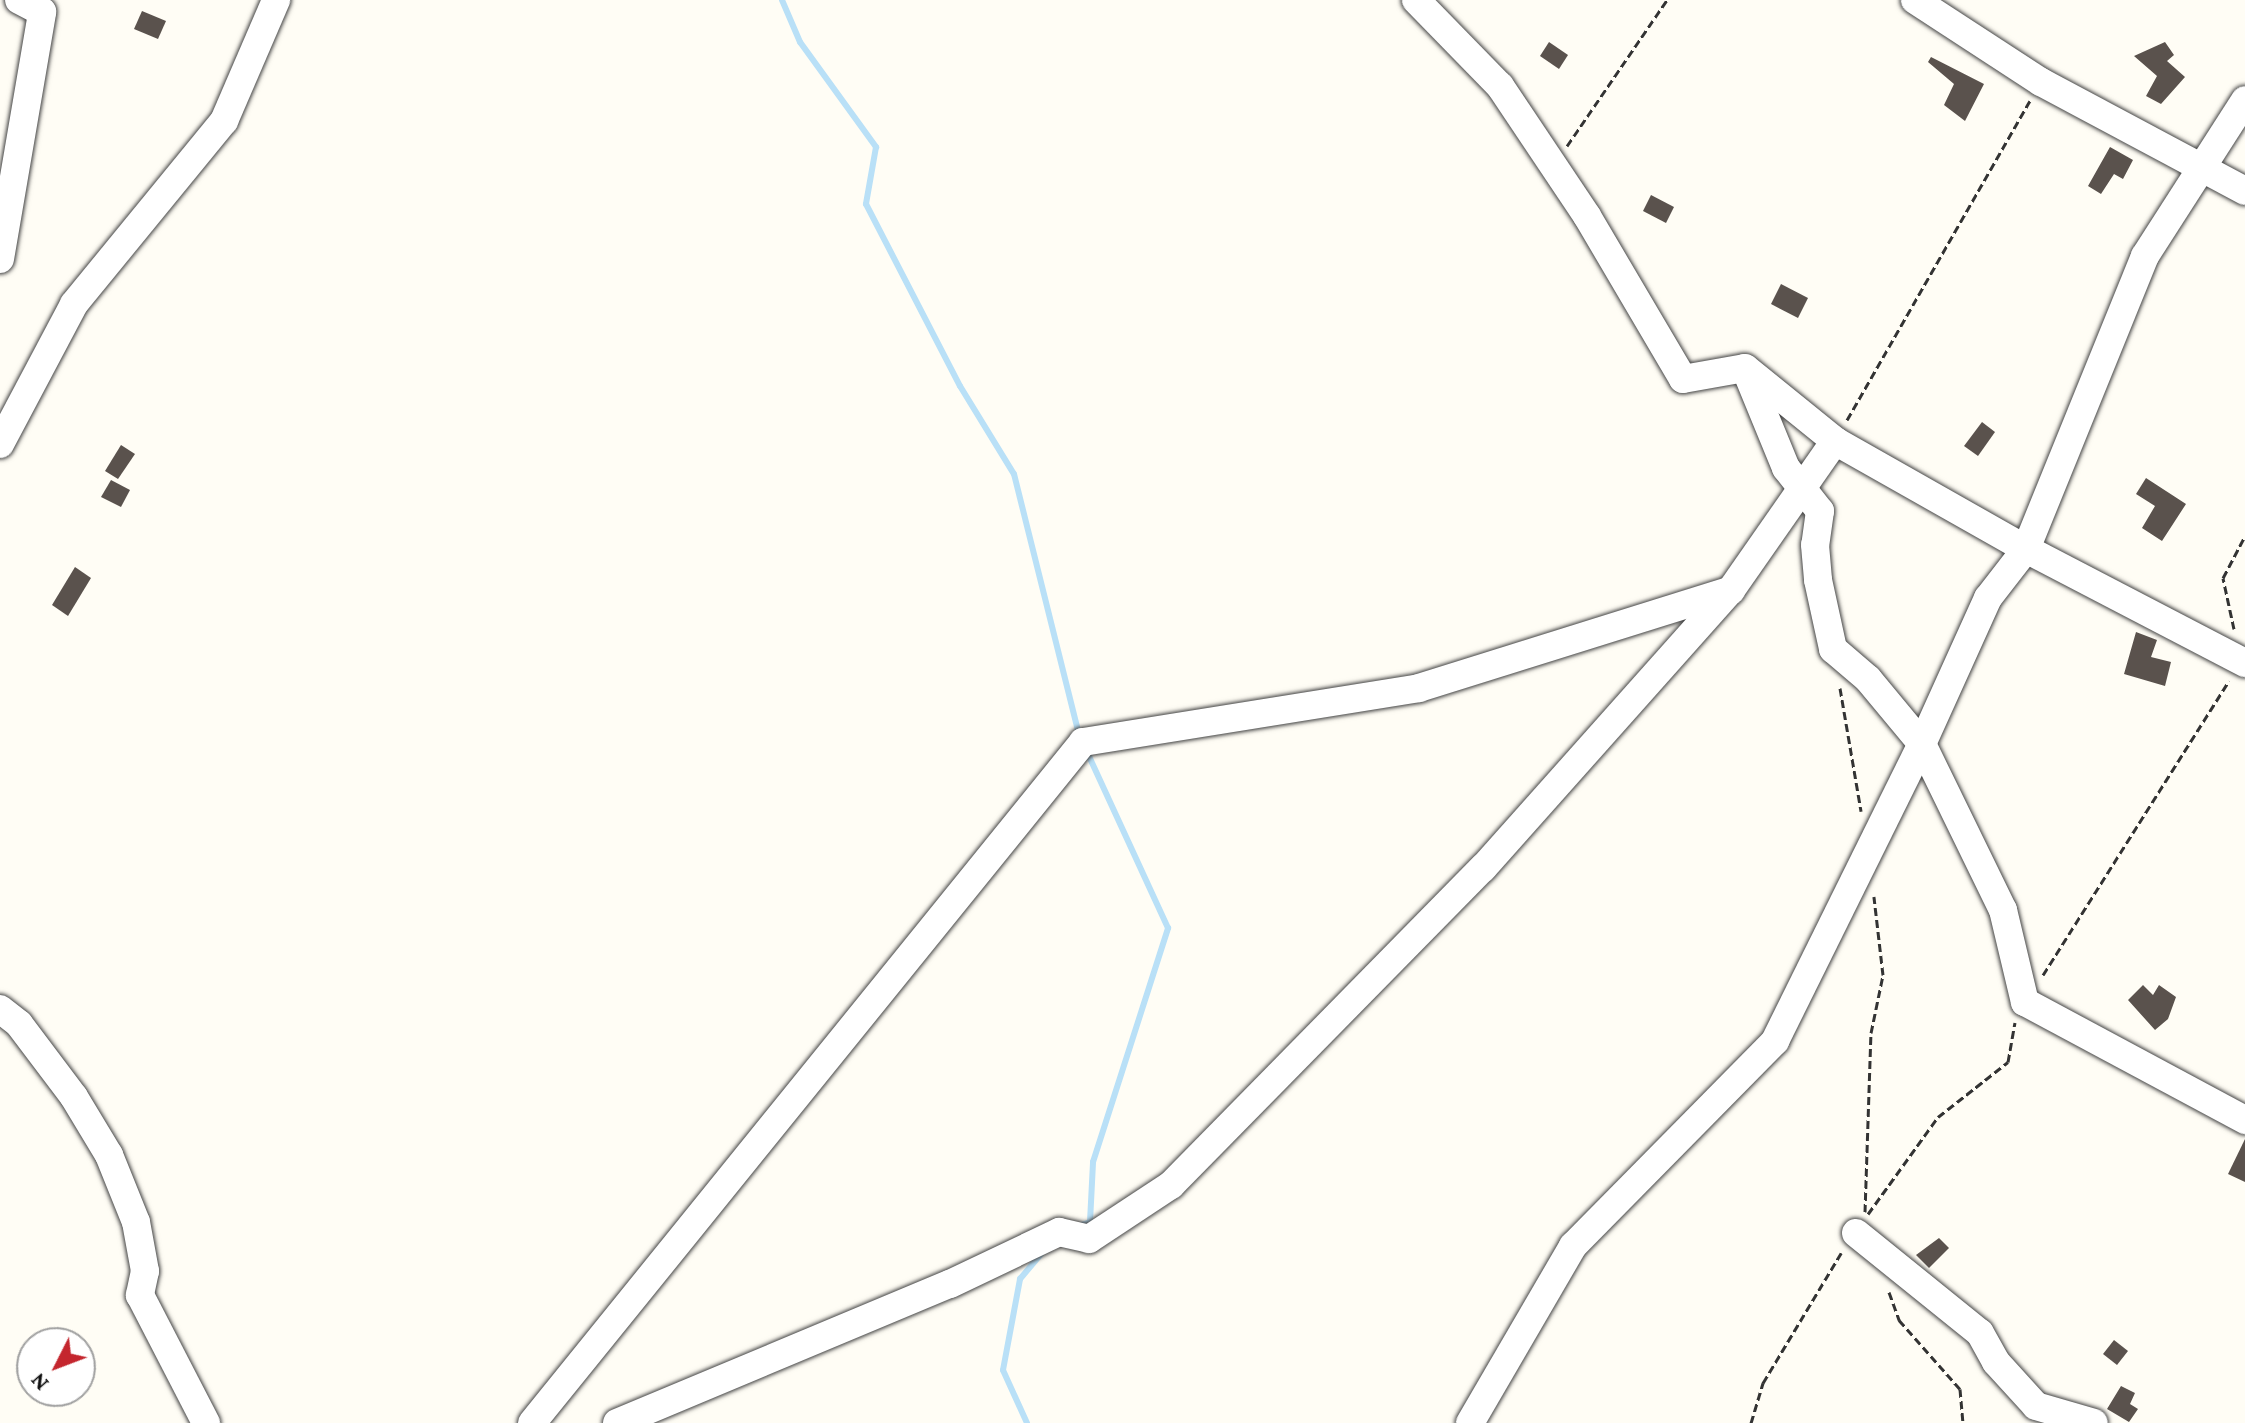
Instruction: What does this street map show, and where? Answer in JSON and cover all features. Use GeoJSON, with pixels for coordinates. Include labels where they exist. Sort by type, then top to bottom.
{"type":"FeatureCollection","features":[{"type":"Feature","properties":{"kind":"street"},"geometry":{"type":"LineString","coordinates":[[0,259],[42,12],[19,0]]}},
{"type":"Feature","properties":{"kind":"street"},"geometry":{"type":"LineString","coordinates":[[0,444],[74,304],[224,121],[276,0]]}},
{"type":"Feature","properties":{"kind":"street"},"geometry":{"type":"LineString","coordinates":[[1416,0],[1500,86],[1554,166],[1683,379],[1745,368],[1835,441],[2026,549],[2245,663]]}},
{"type":"Feature","properties":{"kind":"street"},"geometry":{"type":"LineString","coordinates":[[1915,0],[2041,82],[2245,191]]}},
{"type":"Feature","properties":{"kind":"street"},"geometry":{"type":"LineString","coordinates":[[1470,1423],[1573,1246],[1775,1041],[1922,744],[1988,598],[2026,549],[2145,256],[2205,168],[2245,100]]}},
{"type":"Feature","properties":{"kind":"street"},"geometry":{"type":"LineString","coordinates":[[1745,368],[1786,468],[1820,511],[1815,545],[1818,580],[1833,649],[1868,679],[1922,744],[2003,910],[2025,1002],[2245,1120]]}},
{"type":"Feature","properties":{"kind":"street"},"geometry":{"type":"LineString","coordinates":[[617,1423],[950,1284],[1059,1232],[1089,1239],[1171,1185],[1483,868],[1731,590],[1835,441]]}},
{"type":"Feature","properties":{"kind":"street"},"geometry":{"type":"LineString","coordinates":[[532,1423],[1083,742],[1419,688],[1731,590]]}},
{"type":"Feature","properties":{"kind":"street"},"geometry":{"type":"LineString","coordinates":[[0,1009],[19,1024],[74,1097],[109,1155],[136,1222],[145,1271],[140,1295],[206,1423]]}},
{"type":"Feature","properties":{"kind":"street"},"geometry":{"type":"LineString","coordinates":[[1864,1239],[1980,1333],[1996,1362],[2036,1406],[2094,1423]]}},
{"type":"Feature","properties":{"kind":"path"},"geometry":{"type":"LineString","coordinates":[[1554,166],[1667,0]]}},
{"type":"Feature","properties":{"kind":"path"},"geometry":{"type":"LineString","coordinates":[[1835,441],[2041,82]]}},
{"type":"Feature","properties":{"kind":"path"},"geometry":{"type":"LineString","coordinates":[[1833,649],[1869,852],[1883,975],[1871,1033],[1864,1239]]}},
{"type":"Feature","properties":{"kind":"path"},"geometry":{"type":"LineString","coordinates":[[1888,1290],[1899,1320],[1960,1389],[1963,1423]]}},
{"type":"Feature","properties":{"kind":"building"},"geometry":{"type":"Polygon","coordinates":[[[142,11],[166,21],[158,39],[134,29],[142,11]]]}},
{"type":"Feature","properties":{"kind":"building"},"geometry":{"type":"Polygon","coordinates":[[[1549,42],[1568,55],[1559,69],[1540,56],[1549,42]]]}},
{"type":"Feature","properties":{"kind":"building"},"geometry":{"type":"Polygon","coordinates":[[[2165,42],[2174,55],[2167,61],[2185,77],[2161,104],[2146,96],[2157,76],[2134,56],[2165,42]]]}},
{"type":"Feature","properties":{"kind":"building"},"geometry":{"type":"Polygon","coordinates":[[[1931,57],[1984,84],[1965,121],[1944,105],[1954,84],[1928,62],[1931,57]]]}},
{"type":"Feature","properties":{"kind":"building"},"geometry":{"type":"Polygon","coordinates":[[[2110,147],[2133,160],[2123,179],[2114,174],[2101,194],[2088,186],[2110,147]]]}},
{"type":"Feature","properties":{"kind":"building"},"geometry":{"type":"Polygon","coordinates":[[[1651,195],[1674,207],[1666,223],[1643,211],[1651,195]]]}},
{"type":"Feature","properties":{"kind":"building"},"geometry":{"type":"Polygon","coordinates":[[[1781,284],[1808,298],[1798,318],[1771,304],[1781,284]]]}},
{"type":"Feature","properties":{"kind":"building"},"geometry":{"type":"Polygon","coordinates":[[[1982,422],[1995,432],[1978,456],[1964,446],[1982,422]]]}},
{"type":"Feature","properties":{"kind":"building"},"geometry":{"type":"Polygon","coordinates":[[[121,445],[135,454],[118,479],[105,471],[121,445]]]}},
{"type":"Feature","properties":{"kind":"building"},"geometry":{"type":"Polygon","coordinates":[[[2146,478],[2186,504],[2162,541],[2142,528],[2155,506],[2136,494],[2146,478]]]}},
{"type":"Feature","properties":{"kind":"building"},"geometry":{"type":"Polygon","coordinates":[[[111,480],[130,490],[121,507],[101,497],[111,480]]]}},
{"type":"Feature","properties":{"kind":"building"},"geometry":{"type":"Polygon","coordinates":[[[75,567],[91,578],[68,616],[52,605],[75,567]]]}},
{"type":"Feature","properties":{"kind":"building"},"geometry":{"type":"Polygon","coordinates":[[[2136,632],[2157,640],[2151,657],[2171,662],[2165,686],[2124,674],[2136,632]]]}},
{"type":"Feature","properties":{"kind":"building"},"geometry":{"type":"Polygon","coordinates":[[[2143,985],[2153,995],[2159,985],[2176,997],[2168,1019],[2155,1030],[2128,1000],[2143,985]]]}},
{"type":"Feature","properties":{"kind":"building"},"geometry":{"type":"Polygon","coordinates":[[[2245,1139],[2245,1182],[2228,1174],[2245,1139]]]}},
{"type":"Feature","properties":{"kind":"building"},"geometry":{"type":"Polygon","coordinates":[[[1939,1238],[1949,1248],[1929,1268],[1916,1255],[1939,1238]]]}},
{"type":"Feature","properties":{"kind":"building"},"geometry":{"type":"Polygon","coordinates":[[[2114,1340],[2128,1351],[2117,1365],[2103,1354],[2114,1340]]]}},
{"type":"Feature","properties":{"kind":"building"},"geometry":{"type":"Polygon","coordinates":[[[2121,1386],[2135,1393],[2130,1404],[2138,1409],[2129,1422],[2107,1409],[2121,1386]]]}},
{"type":"Feature","properties":{"kind":"waterway"},"geometry":{"type":"LineString","coordinates":[[782,0],[800,42],[876,147],[866,204],[960,386],[1014,474],[1079,734]]}},
{"type":"Feature","properties":{"kind":"waterway"},"geometry":{"type":"LineString","coordinates":[[1078,1226],[1090,1222],[1093,1162],[1168,928],[1087,752]]}},
{"type":"Feature","properties":{"kind":"waterway"},"geometry":{"type":"LineString","coordinates":[[1027,1423],[1003,1370],[1020,1279],[1041,1254]]}}]}
